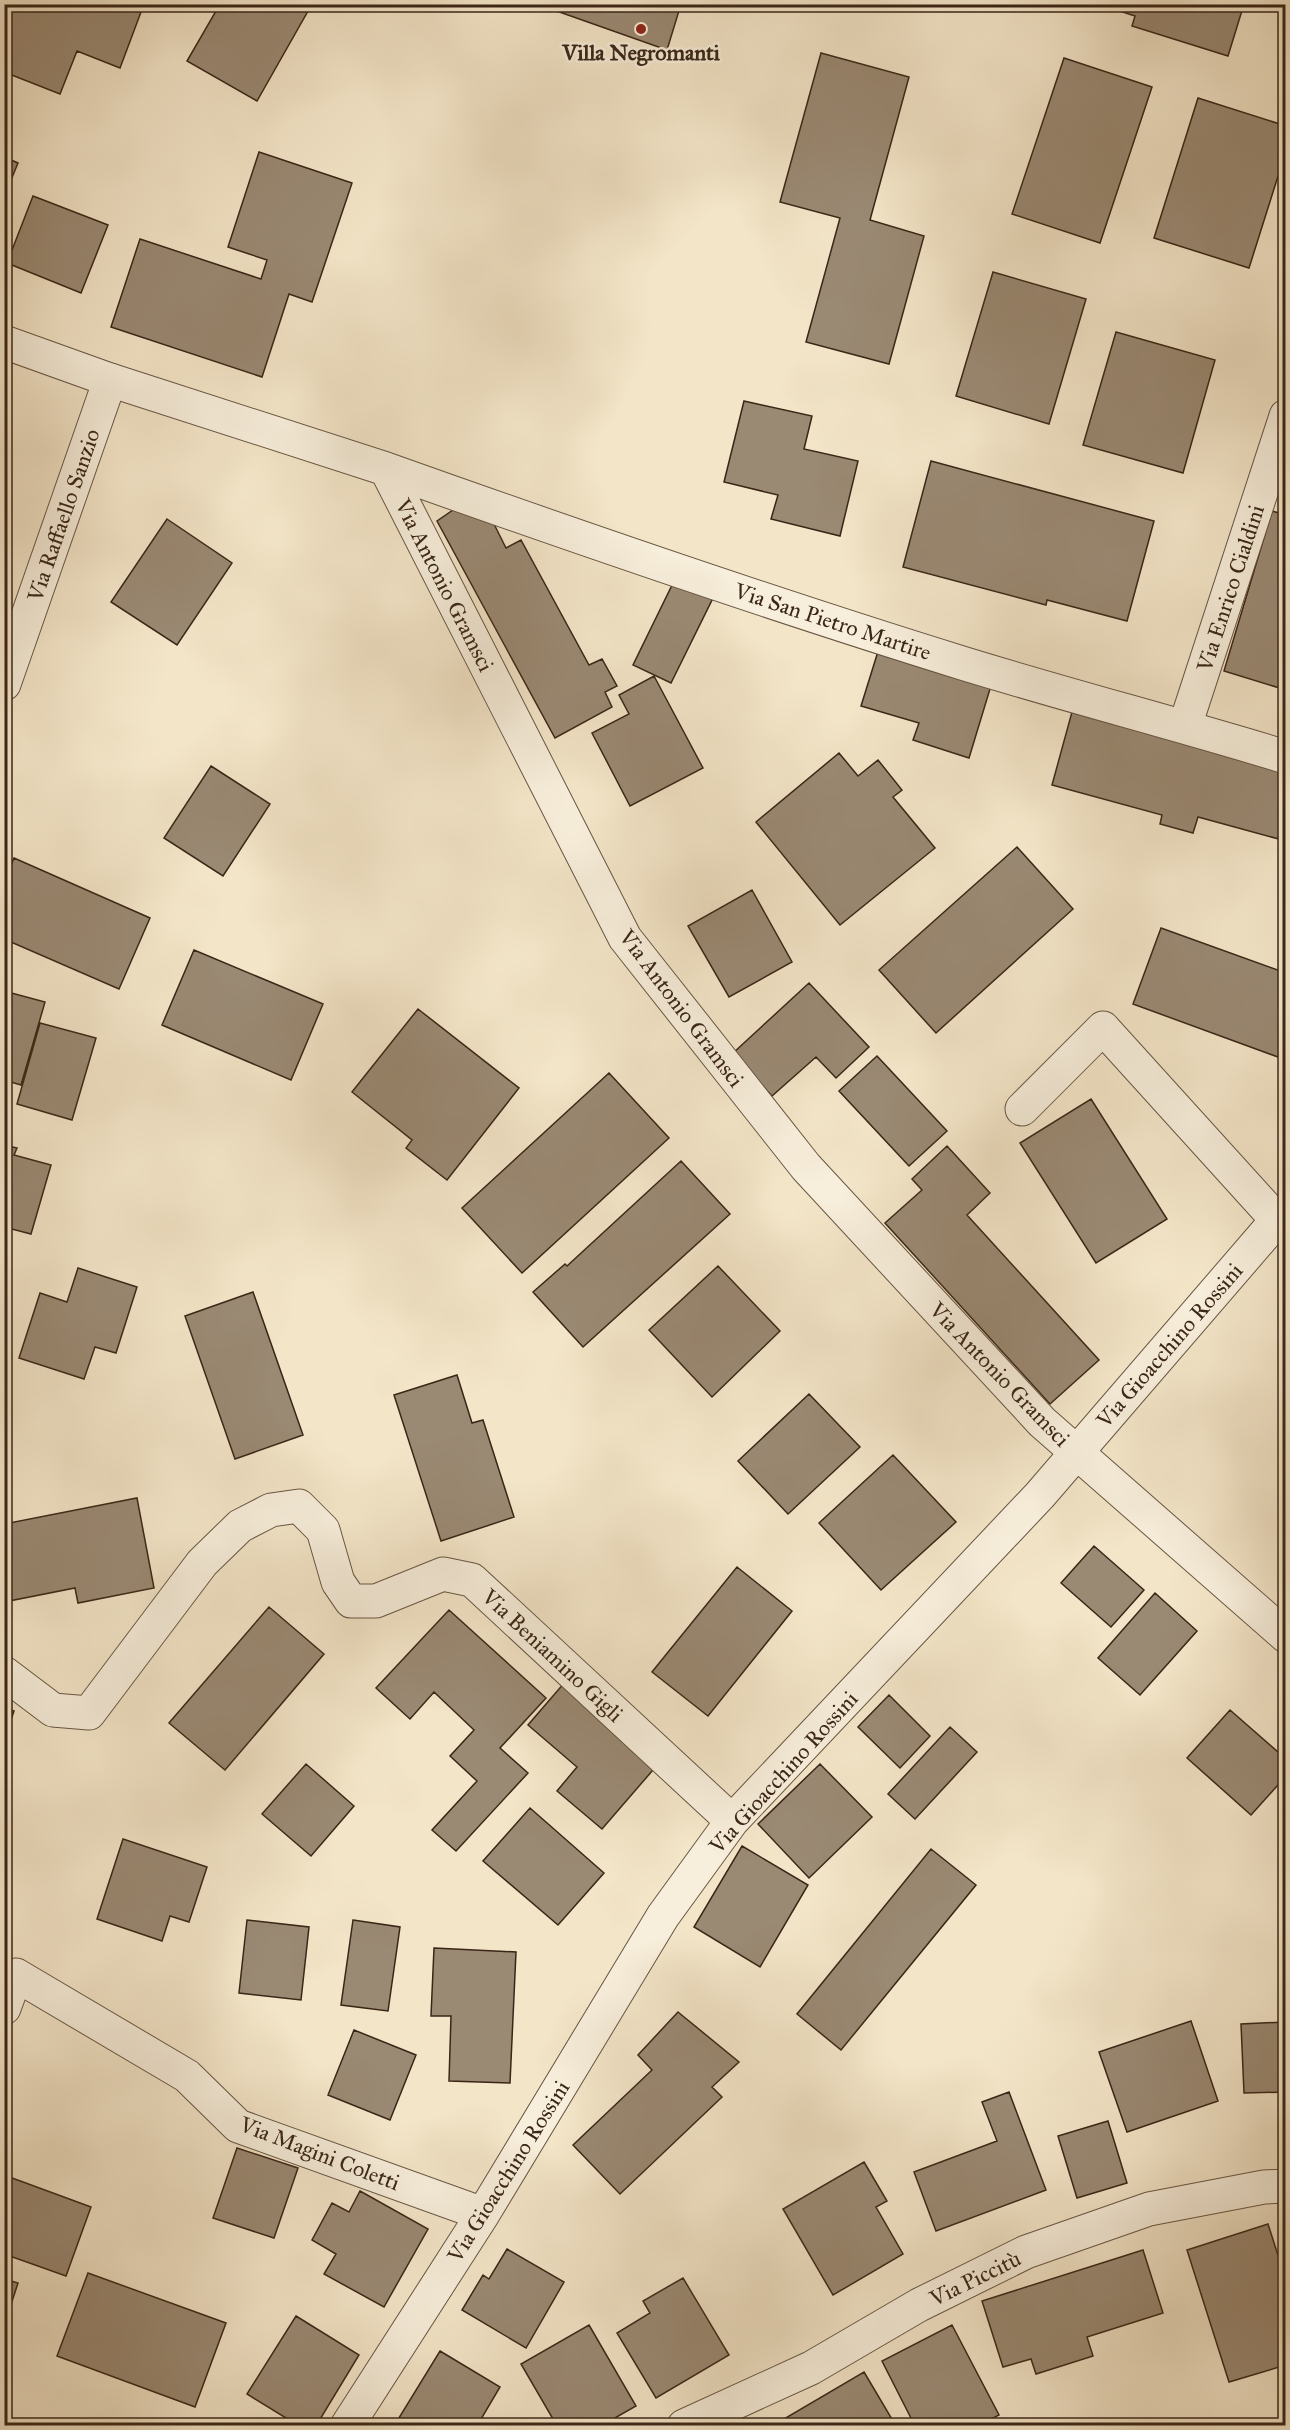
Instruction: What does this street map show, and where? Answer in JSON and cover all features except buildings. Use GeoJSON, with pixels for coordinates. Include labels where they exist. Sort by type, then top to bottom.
{"type":"FeatureCollection","features":[{"type":"Feature","properties":{"kind":"street"},"geometry":{"type":"LineString","coordinates":[[4,342],[110,380],[386,469]]}},
{"type":"Feature","properties":{"kind":"street","name":"Via Raffaello Sanzio"},"geometry":{"type":"LineString","coordinates":[[4,684],[110,380]]}},
{"type":"Feature","properties":{"kind":"street","name":"Via Enrico Cialdini"},"geometry":{"type":"LineString","coordinates":[[1185,726],[1286,416]]}},
{"type":"Feature","properties":{"kind":"street","name":"Via San Pietro Martire"},"geometry":{"type":"LineString","coordinates":[[386,469],[629,555],[952,660],[1286,757]]}},
{"type":"Feature","properties":{"kind":"street","name":"Via Antonio Gramsci"},"geometry":{"type":"LineString","coordinates":[[386,469],[625,938],[806,1167],[1042,1422],[1286,1636]]}},
{"type":"Feature","properties":{"kind":"street"},"geometry":{"type":"LineString","coordinates":[[1022,1109],[1103,1028],[1281,1217]]}},
{"type":"Feature","properties":{"kind":"street","name":"Via Gioacchino Rossini"},"geometry":{"type":"LineString","coordinates":[[347,2426],[483,2214],[663,1916],[732,1821],[1040,1495],[1281,1217]]}},
{"type":"Feature","properties":{"kind":"street","name":"Via Beniamino Gigli"},"geometry":{"type":"LineString","coordinates":[[4,1673],[53,1710],[89,1713],[202,1563],[240,1526],[271,1510],[299,1506],[323,1530],[338,1582],[351,1600],[375,1600],[443,1574],[472,1580],[732,1821]]}},
{"type":"Feature","properties":{"kind":"street","name":"Via Magini Coletti"},"geometry":{"type":"LineString","coordinates":[[4,2008],[16,1975],[187,2076],[238,2126],[483,2214]]}},
{"type":"Feature","properties":{"kind":"street","name":"Via Piccitù"},"geometry":{"type":"LineString","coordinates":[[684,2426],[811,2368],[919,2305],[1026,2252],[1149,2209],[1264,2187],[1286,2186]]}},
{"type":"Feature","properties":{"kind":"place","name":"Villa Negromanti"},"geometry":{"type":"Point","coordinates":[641,29]}}]}
